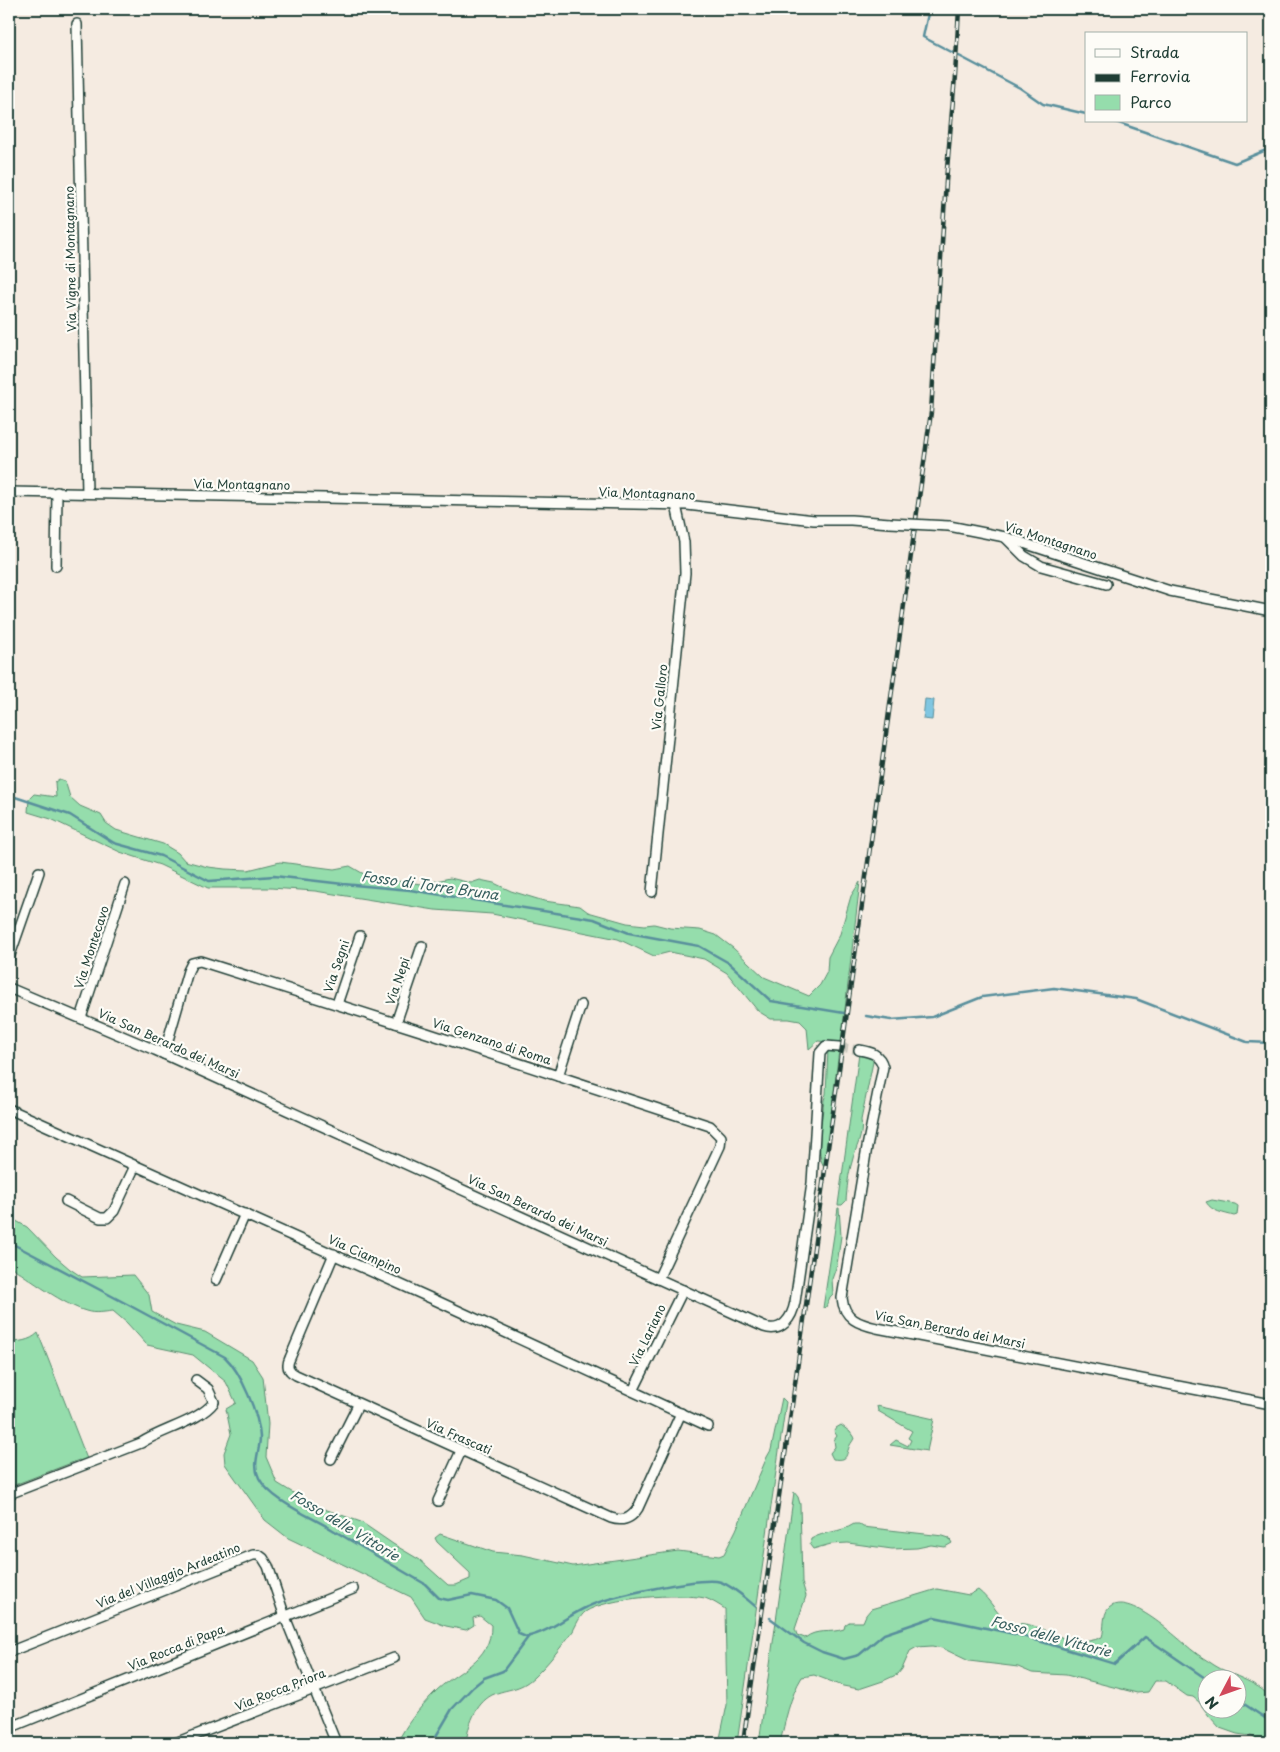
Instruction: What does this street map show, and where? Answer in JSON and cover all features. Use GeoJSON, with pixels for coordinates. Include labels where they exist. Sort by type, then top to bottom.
{"type":"FeatureCollection","features":[{"type":"Feature","properties":{"kind":"street","name":"Via Vigne di Montagnano"},"geometry":{"type":"LineString","coordinates":[[77,24],[87,493]]}},
{"type":"Feature","properties":{"kind":"street","name":"Via Montagnano"},"geometry":{"type":"LineString","coordinates":[[9,492],[676,505],[814,520],[851,520],[949,526],[1005,537],[1158,588],[1189,596],[1271,611]]}},
{"type":"Feature","properties":{"kind":"street"},"geometry":{"type":"LineString","coordinates":[[56,566],[57,492]]}},
{"type":"Feature","properties":{"kind":"street","name":"Via Galloro"},"geometry":{"type":"LineString","coordinates":[[652,892],[685,569],[684,542],[676,505]]}},
{"type":"Feature","properties":{"kind":"street"},"geometry":{"type":"LineString","coordinates":[[1005,537],[1024,556],[1041,566],[1106,584]]}},
{"type":"Feature","properties":{"kind":"street"},"geometry":{"type":"LineString","coordinates":[[9,958],[39,872]]}},
{"type":"Feature","properties":{"kind":"street","name":"Via Montecavo"},"geometry":{"type":"LineString","coordinates":[[81,1018],[125,884]]}},
{"type":"Feature","properties":{"kind":"street","name":"Via Segni"},"geometry":{"type":"LineString","coordinates":[[337,1004],[360,936]]}},
{"type":"Feature","properties":{"kind":"street","name":"Via Nepi"},"geometry":{"type":"LineString","coordinates":[[396,1023],[422,946]]}},
{"type":"Feature","properties":{"kind":"street","name":"Via Genzano di Roma"},"geometry":{"type":"LineString","coordinates":[[164,1054],[186,975],[191,964],[196,961],[211,964],[337,1004],[704,1124],[714,1129],[721,1137],[720,1146],[658,1279]]}},
{"type":"Feature","properties":{"kind":"street","name":"Via San Berardo dei Marsi"},"geometry":{"type":"LineString","coordinates":[[9,988],[164,1054],[766,1328],[778,1328],[788,1320],[796,1302],[812,1190],[819,1057],[822,1049],[826,1046],[839,1047]]}},
{"type":"Feature","properties":{"kind":"street"},"geometry":{"type":"LineString","coordinates":[[558,1076],[581,1005]]}},
{"type":"Feature","properties":{"kind":"street","name":"Via San Berardo dei Marsi"},"geometry":{"type":"LineString","coordinates":[[859,1050],[876,1055],[881,1060],[883,1067],[867,1147],[842,1298],[844,1309],[850,1318],[856,1323],[878,1328],[1271,1404]]}},
{"type":"Feature","properties":{"kind":"street","name":"Via Ciampino"},"geometry":{"type":"LineString","coordinates":[[9,1109],[334,1254],[708,1426]]}},
{"type":"Feature","properties":{"kind":"street"},"geometry":{"type":"LineString","coordinates":[[66,1201],[100,1218],[107,1218],[114,1211],[135,1166]]}},
{"type":"Feature","properties":{"kind":"street"},"geometry":{"type":"LineString","coordinates":[[216,1280],[245,1214]]}},
{"type":"Feature","properties":{"kind":"street","name":"Via Frascati"},"geometry":{"type":"LineString","coordinates":[[334,1254],[288,1366],[290,1371],[296,1376],[358,1405],[610,1518],[621,1520],[631,1517],[638,1508],[681,1413]]}},
{"type":"Feature","properties":{"kind":"street","name":"Via Lariano"},"geometry":{"type":"LineString","coordinates":[[633,1391],[683,1290]]}},
{"type":"Feature","properties":{"kind":"street"},"geometry":{"type":"LineString","coordinates":[[9,1494],[141,1443],[154,1434],[201,1414],[214,1402],[208,1389],[196,1380]]}},
{"type":"Feature","properties":{"kind":"street"},"geometry":{"type":"LineString","coordinates":[[331,1459],[358,1405]]}},
{"type":"Feature","properties":{"kind":"street"},"geometry":{"type":"LineString","coordinates":[[438,1501],[461,1451]]}},
{"type":"Feature","properties":{"kind":"street","name":"Via del Villaggio Ardeatino"},"geometry":{"type":"LineString","coordinates":[[9,1652],[256,1555],[262,1557],[268,1566],[285,1617],[336,1743]]}},
{"type":"Feature","properties":{"kind":"street","name":"Via Rocca di Papa"},"geometry":{"type":"LineString","coordinates":[[9,1728],[353,1589]]}},
{"type":"Feature","properties":{"kind":"street","name":"Via Rocca Priora"},"geometry":{"type":"LineString","coordinates":[[175,1743],[394,1658]]}},
{"type":"Feature","properties":{"kind":"green space"},"geometry":{"type":"Polygon","coordinates":[[[59,779],[65,781],[70,797],[80,806],[101,815],[106,823],[116,830],[163,844],[178,853],[185,861],[208,867],[248,870],[280,862],[334,869],[350,866],[379,879],[422,884],[450,878],[471,883],[480,880],[494,883],[511,891],[544,901],[580,906],[588,912],[627,923],[654,924],[670,928],[700,930],[716,935],[764,977],[809,996],[820,985],[827,972],[828,957],[840,934],[851,896],[860,882],[841,1043],[818,1041],[809,1049],[807,1028],[800,1021],[771,1019],[758,1011],[727,973],[704,959],[670,952],[654,956],[618,939],[492,914],[435,910],[315,891],[271,888],[208,888],[160,865],[120,852],[51,819],[28,812],[29,799],[34,794],[56,797],[55,782],[59,779]]]}},
{"type":"Feature","properties":{"kind":"green space"},"geometry":{"type":"Polygon","coordinates":[[[828,1049],[839,1050],[825,1167],[820,1155],[820,1146],[826,1094],[828,1049]]]}},
{"type":"Feature","properties":{"kind":"green space"},"geometry":{"type":"Polygon","coordinates":[[[859,1053],[873,1057],[873,1062],[861,1120],[860,1137],[853,1157],[847,1186],[846,1201],[842,1205],[838,1205],[859,1053]]]}},
{"type":"Feature","properties":{"kind":"green space"},"geometry":{"type":"Polygon","coordinates":[[[1212,1200],[1235,1204],[1238,1206],[1237,1215],[1234,1216],[1215,1210],[1206,1202],[1212,1200]]]}},
{"type":"Feature","properties":{"kind":"green space"},"geometry":{"type":"Polygon","coordinates":[[[838,1208],[841,1236],[837,1265],[832,1279],[833,1294],[826,1307],[823,1308],[838,1208]]]}},
{"type":"Feature","properties":{"kind":"green space"},"geometry":{"type":"Polygon","coordinates":[[[9,1217],[27,1227],[56,1257],[82,1277],[133,1275],[149,1295],[152,1312],[176,1325],[205,1332],[252,1360],[263,1377],[268,1424],[266,1457],[277,1483],[313,1505],[361,1522],[420,1560],[448,1585],[456,1585],[470,1579],[470,1573],[437,1542],[435,1538],[440,1534],[493,1552],[523,1555],[573,1566],[678,1551],[719,1556],[724,1554],[771,1450],[782,1398],[786,1402],[737,1743],[719,1743],[727,1705],[725,1609],[705,1598],[661,1596],[609,1603],[585,1612],[559,1649],[529,1682],[492,1695],[481,1704],[473,1716],[466,1743],[397,1743],[409,1723],[428,1699],[479,1657],[490,1638],[491,1625],[480,1616],[473,1618],[474,1625],[466,1630],[446,1626],[425,1618],[411,1597],[288,1538],[265,1520],[225,1464],[224,1453],[231,1434],[226,1409],[236,1403],[226,1382],[193,1355],[147,1345],[113,1311],[93,1312],[77,1308],[47,1291],[9,1265],[9,1217]]]}},
{"type":"Feature","properties":{"kind":"green space"},"geometry":{"type":"Polygon","coordinates":[[[38,1333],[87,1459],[82,1462],[79,1460],[9,1487],[9,1342],[28,1339],[38,1333]]]}},
{"type":"Feature","properties":{"kind":"green space"},"geometry":{"type":"Polygon","coordinates":[[[877,1406],[934,1419],[927,1451],[890,1445],[896,1440],[908,1446],[911,1440],[908,1438],[912,1431],[878,1411],[877,1406]]]}},
{"type":"Feature","properties":{"kind":"green space"},"geometry":{"type":"Polygon","coordinates":[[[841,1425],[854,1438],[846,1457],[833,1459],[830,1453],[835,1447],[834,1440],[837,1436],[834,1431],[841,1425]]]}},
{"type":"Feature","properties":{"kind":"green space"},"geometry":{"type":"Polygon","coordinates":[[[794,1492],[800,1504],[802,1582],[806,1596],[795,1629],[797,1635],[805,1638],[814,1633],[844,1629],[845,1625],[849,1622],[863,1622],[871,1609],[937,1589],[969,1595],[978,1590],[1010,1625],[1032,1625],[1076,1641],[1089,1641],[1102,1637],[1105,1614],[1109,1608],[1117,1604],[1128,1605],[1152,1618],[1195,1652],[1223,1670],[1198,1670],[1198,1701],[1166,1681],[1155,1681],[1148,1692],[1137,1693],[1066,1675],[1032,1673],[1018,1667],[969,1661],[942,1648],[932,1646],[917,1647],[910,1651],[898,1674],[859,1689],[843,1686],[814,1675],[802,1677],[791,1701],[780,1743],[759,1743],[794,1492]]]}},
{"type":"Feature","properties":{"kind":"green space"},"geometry":{"type":"Polygon","coordinates":[[[859,1524],[863,1527],[943,1536],[949,1538],[952,1543],[945,1547],[931,1545],[917,1548],[892,1549],[848,1543],[831,1544],[813,1549],[810,1545],[811,1539],[816,1536],[859,1524]]]}},
{"type":"Feature","properties":{"kind":"green space"},"geometry":{"type":"Polygon","coordinates":[[[1248,1681],[1268,1695],[1272,1709],[1271,1743],[1262,1743],[1251,1736],[1237,1734],[1220,1728],[1213,1720],[1248,1720],[1248,1681]]]}},
{"type":"Feature","properties":{"kind":"water"},"geometry":{"type":"Polygon","coordinates":[[[925,699],[934,700],[932,720],[923,719],[925,699]]]}},
{"type":"Feature","properties":{"kind":"waterway"},"geometry":{"type":"LineString","coordinates":[[929,9],[923,37],[1020,88],[1043,104],[1085,114]]}},
{"type":"Feature","properties":{"kind":"waterway"},"geometry":{"type":"LineString","coordinates":[[1116,122],[1235,163],[1271,148]]}},
{"type":"Feature","properties":{"kind":"waterway","name":"Fosso di Torre Bruna"},"geometry":{"type":"LineString","coordinates":[[9,795],[70,815],[114,843],[161,856],[209,881],[274,876],[410,890],[594,919],[629,933],[699,946],[729,963],[771,1001],[844,1013]]}},
{"type":"Feature","properties":{"kind":"waterway","name":"Fosso di Torre Bruna"},"geometry":{"type":"LineString","coordinates":[[866,1016],[891,1020],[932,1017],[982,997],[1054,988],[1136,999],[1247,1042],[1271,1043]]}},
{"type":"Feature","properties":{"kind":"waterway","name":"Fosso delle Vittorie"},"geometry":{"type":"LineString","coordinates":[[9,1242],[225,1357],[243,1383],[253,1406],[260,1437],[256,1468],[264,1486],[282,1501],[425,1584],[439,1598],[448,1600],[472,1595],[496,1600],[507,1608],[519,1634],[526,1637],[542,1632],[587,1607],[598,1603],[654,1588],[694,1582],[721,1582],[735,1590],[755,1606]]}},
{"type":"Feature","properties":{"kind":"waterway","name":"Fosso delle Vittorie"},"geometry":{"type":"LineString","coordinates":[[770,1618],[804,1643],[822,1652],[844,1659],[859,1655],[884,1634],[934,1617],[1019,1635],[1115,1664],[1145,1637],[1198,1673]]}},
{"type":"Feature","properties":{"kind":"waterway"},"geometry":{"type":"LineString","coordinates":[[432,1743],[452,1709],[484,1678],[503,1671],[529,1636]]}},
{"type":"Feature","properties":{"kind":"waterway","name":"Fosso delle Vittorie"},"geometry":{"type":"LineString","coordinates":[[1248,1707],[1271,1722]]}},
{"type":"Feature","properties":{"kind":"tunnel"},"geometry":{"type":"LineString","coordinates":[[839,1047],[859,1050]]}},
{"type":"Feature","properties":{"kind":"railway"},"geometry":{"type":"LineString","coordinates":[[743,1743],[931,412],[959,9]]}}]}
